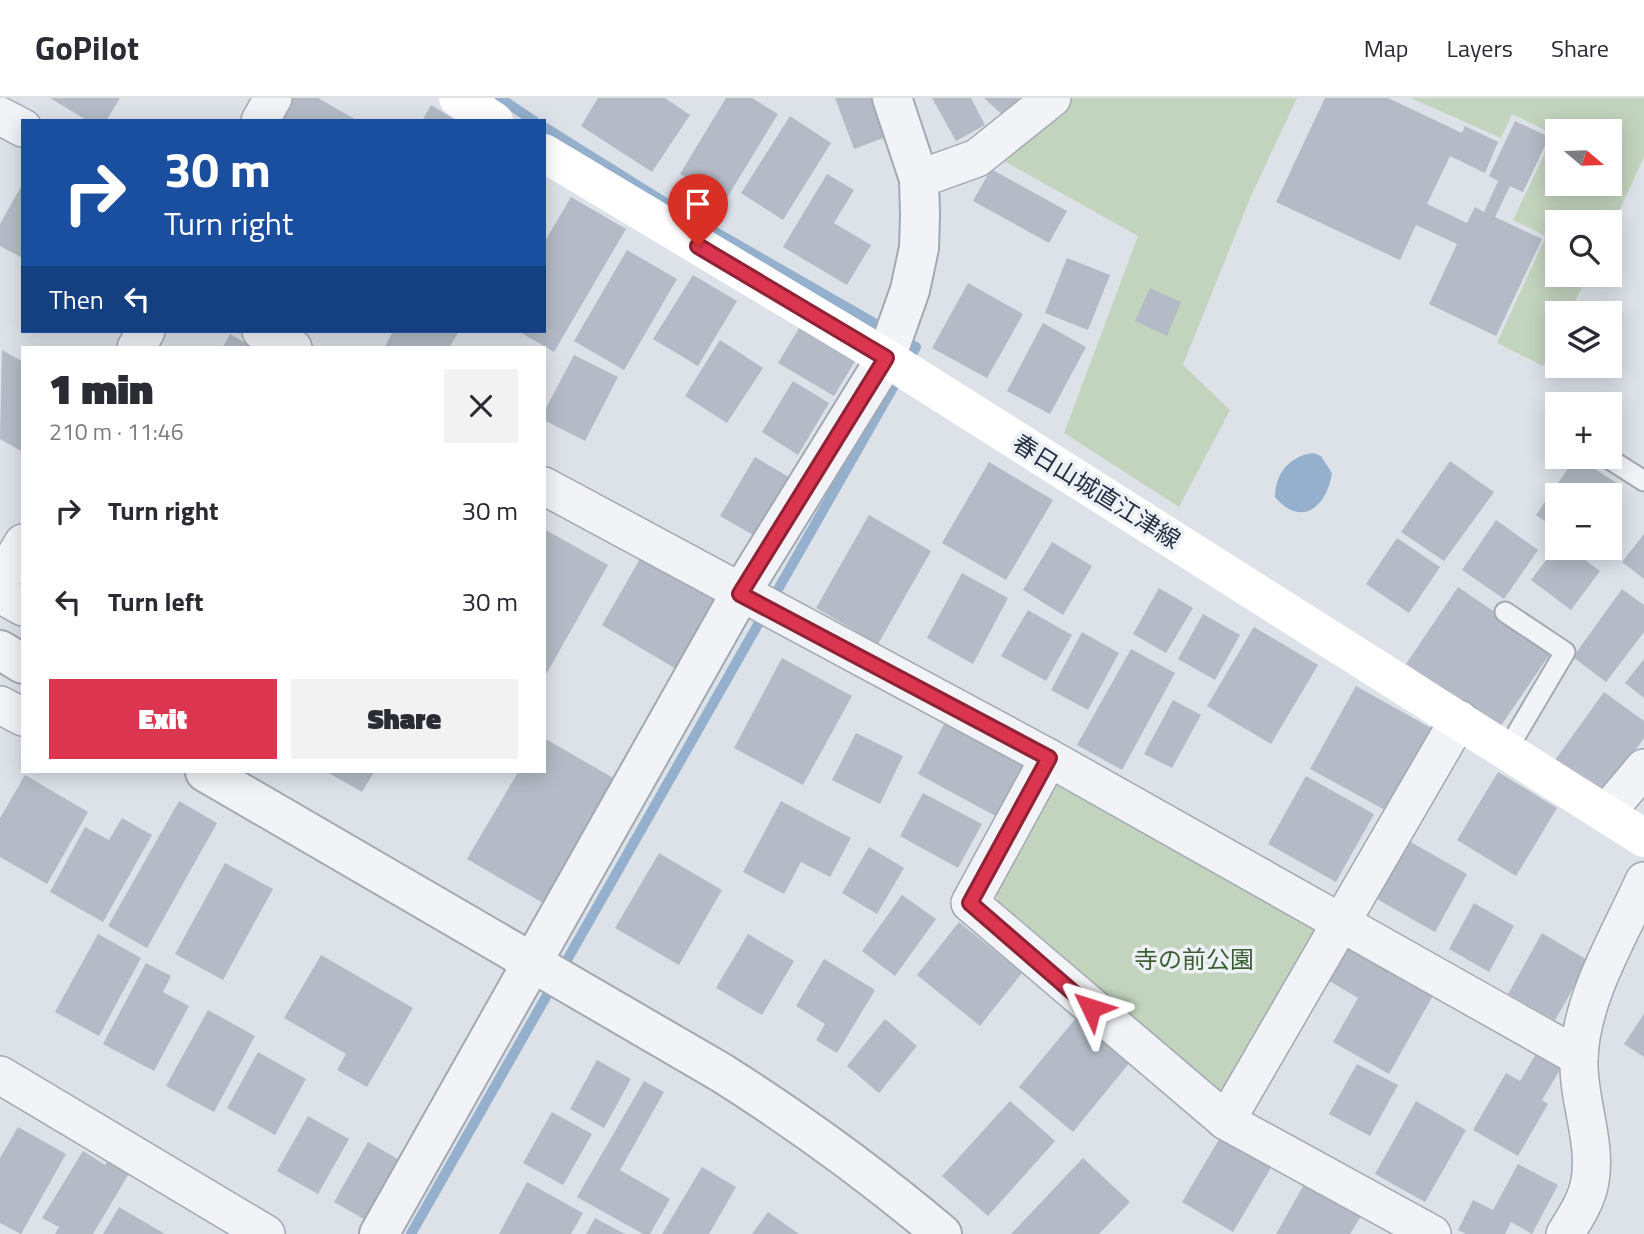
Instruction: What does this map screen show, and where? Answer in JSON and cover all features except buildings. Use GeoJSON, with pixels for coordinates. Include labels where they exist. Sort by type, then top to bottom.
{"type":"FeatureCollection","features":[{"type":"Feature","properties":{"kind":"main road"},"geometry":{"type":"LineString","coordinates":[[458,98],[491,119]]}},
{"type":"Feature","properties":{"kind":"main road","name":"春日山城直江津線"},"geometry":{"type":"LineString","coordinates":[[546,153],[886,358],[1608,812],[1644,838]]}},
{"type":"Feature","properties":{"kind":"street"},"geometry":{"type":"LineString","coordinates":[[261,119],[273,98]]}},
{"type":"Feature","properties":{"kind":"street"},"geometry":{"type":"LineString","coordinates":[[379,1234],[534,965],[740,594],[886,358],[910,290],[919,248],[919,179],[892,98]]}},
{"type":"Feature","properties":{"kind":"street"},"geometry":{"type":"LineString","coordinates":[[919,179],[976,158],[1052,98]]}},
{"type":"Feature","properties":{"kind":"street"},"geometry":{"type":"LineString","coordinates":[[0,116],[21,127]]}},
{"type":"Feature","properties":{"kind":"street"},"geometry":{"type":"LineString","coordinates":[[265,333],[289,346]]}},
{"type":"Feature","properties":{"kind":"street"},"geometry":{"type":"LineString","coordinates":[[546,487],[740,594],[1049,758],[1579,1057]]}},
{"type":"Feature","properties":{"kind":"street"},"geometry":{"type":"LineString","coordinates":[[0,582],[21,546]]}},
{"type":"Feature","properties":{"kind":"street"},"geometry":{"type":"LineString","coordinates":[[0,594],[21,606]]}},
{"type":"Feature","properties":{"kind":"street"},"geometry":{"type":"LineString","coordinates":[[0,650],[21,663]]}},
{"type":"Feature","properties":{"kind":"street"},"geometry":{"type":"LineString","coordinates":[[0,705],[21,717]]}},
{"type":"Feature","properties":{"kind":"street"},"geometry":{"type":"LineString","coordinates":[[1226,1121],[1459,719]]}},
{"type":"Feature","properties":{"kind":"street"},"geometry":{"type":"LineString","coordinates":[[1049,758],[970,903],[1226,1121],[1432,1234]]}},
{"type":"Feature","properties":{"kind":"street"},"geometry":{"type":"LineString","coordinates":[[1608,812],[1644,768]]}},
{"type":"Feature","properties":{"kind":"street"},"geometry":{"type":"LineString","coordinates":[[207,773],[786,1114],[942,1234]]}},
{"type":"Feature","properties":{"kind":"street"},"geometry":{"type":"LineString","coordinates":[[1565,1234],[1577,1215],[1591,1178],[1579,1057],[1597,986],[1644,881]]}},
{"type":"Feature","properties":{"kind":"street"},"geometry":{"type":"LineString","coordinates":[[0,1075],[266,1234]]}},
{"type":"Feature","properties":{"kind":"lane"},"geometry":{"type":"LineString","coordinates":[[1622,467],[1644,481]]}},
{"type":"Feature","properties":{"kind":"lane"},"geometry":{"type":"LineString","coordinates":[[1505,612],[1565,652],[1507,750]]}},
{"type":"Feature","properties":{"kind":"green space"},"geometry":{"type":"Polygon","coordinates":[[[1070,98],[1297,98],[1251,196],[1183,365],[1230,410],[1179,507],[1064,433],[1138,236],[1002,160],[1070,98]]]}},
{"type":"Feature","properties":{"kind":"green space"},"geometry":{"type":"Polygon","coordinates":[[[1411,98],[1644,98],[1644,157],[1620,210],[1545,210],[1545,236],[1513,220],[1545,153],[1545,196],[1622,196],[1622,119],[1545,119],[1545,130],[1512,114],[1501,138],[1411,98]]]}},
{"type":"Feature","properties":{"kind":"green space"},"geometry":{"type":"Polygon","coordinates":[[[1545,238],[1545,287],[1582,287],[1575,301],[1545,301],[1543,366],[1497,343],[1545,238]]]}},
{"type":"Feature","properties":{"kind":"green space","name":"寺の前公園"},"geometry":{"type":"Polygon","coordinates":[[[1058,781],[1324,930],[1225,1098],[999,913],[996,883],[1058,781]]]}},
{"type":"Feature","properties":{"kind":"water"},"geometry":{"type":"Polygon","coordinates":[[[1313,453],[1321,456],[1332,473],[1325,495],[1319,504],[1304,512],[1285,507],[1275,497],[1281,473],[1297,458],[1313,453]]]}},
{"type":"Feature","properties":{"kind":"waterway"},"geometry":{"type":"LineString","coordinates":[[500,98],[531,119]]}},
{"type":"Feature","properties":{"kind":"waterway"},"geometry":{"type":"LineString","coordinates":[[411,1234],[916,347],[677,210],[546,128]]}},
{"type":"Feature","properties":{"kind":"route"},"geometry":{"type":"LineString","coordinates":[[698,246],[886,358],[740,594],[1049,758],[970,903],[1091,1008]]}}]}
